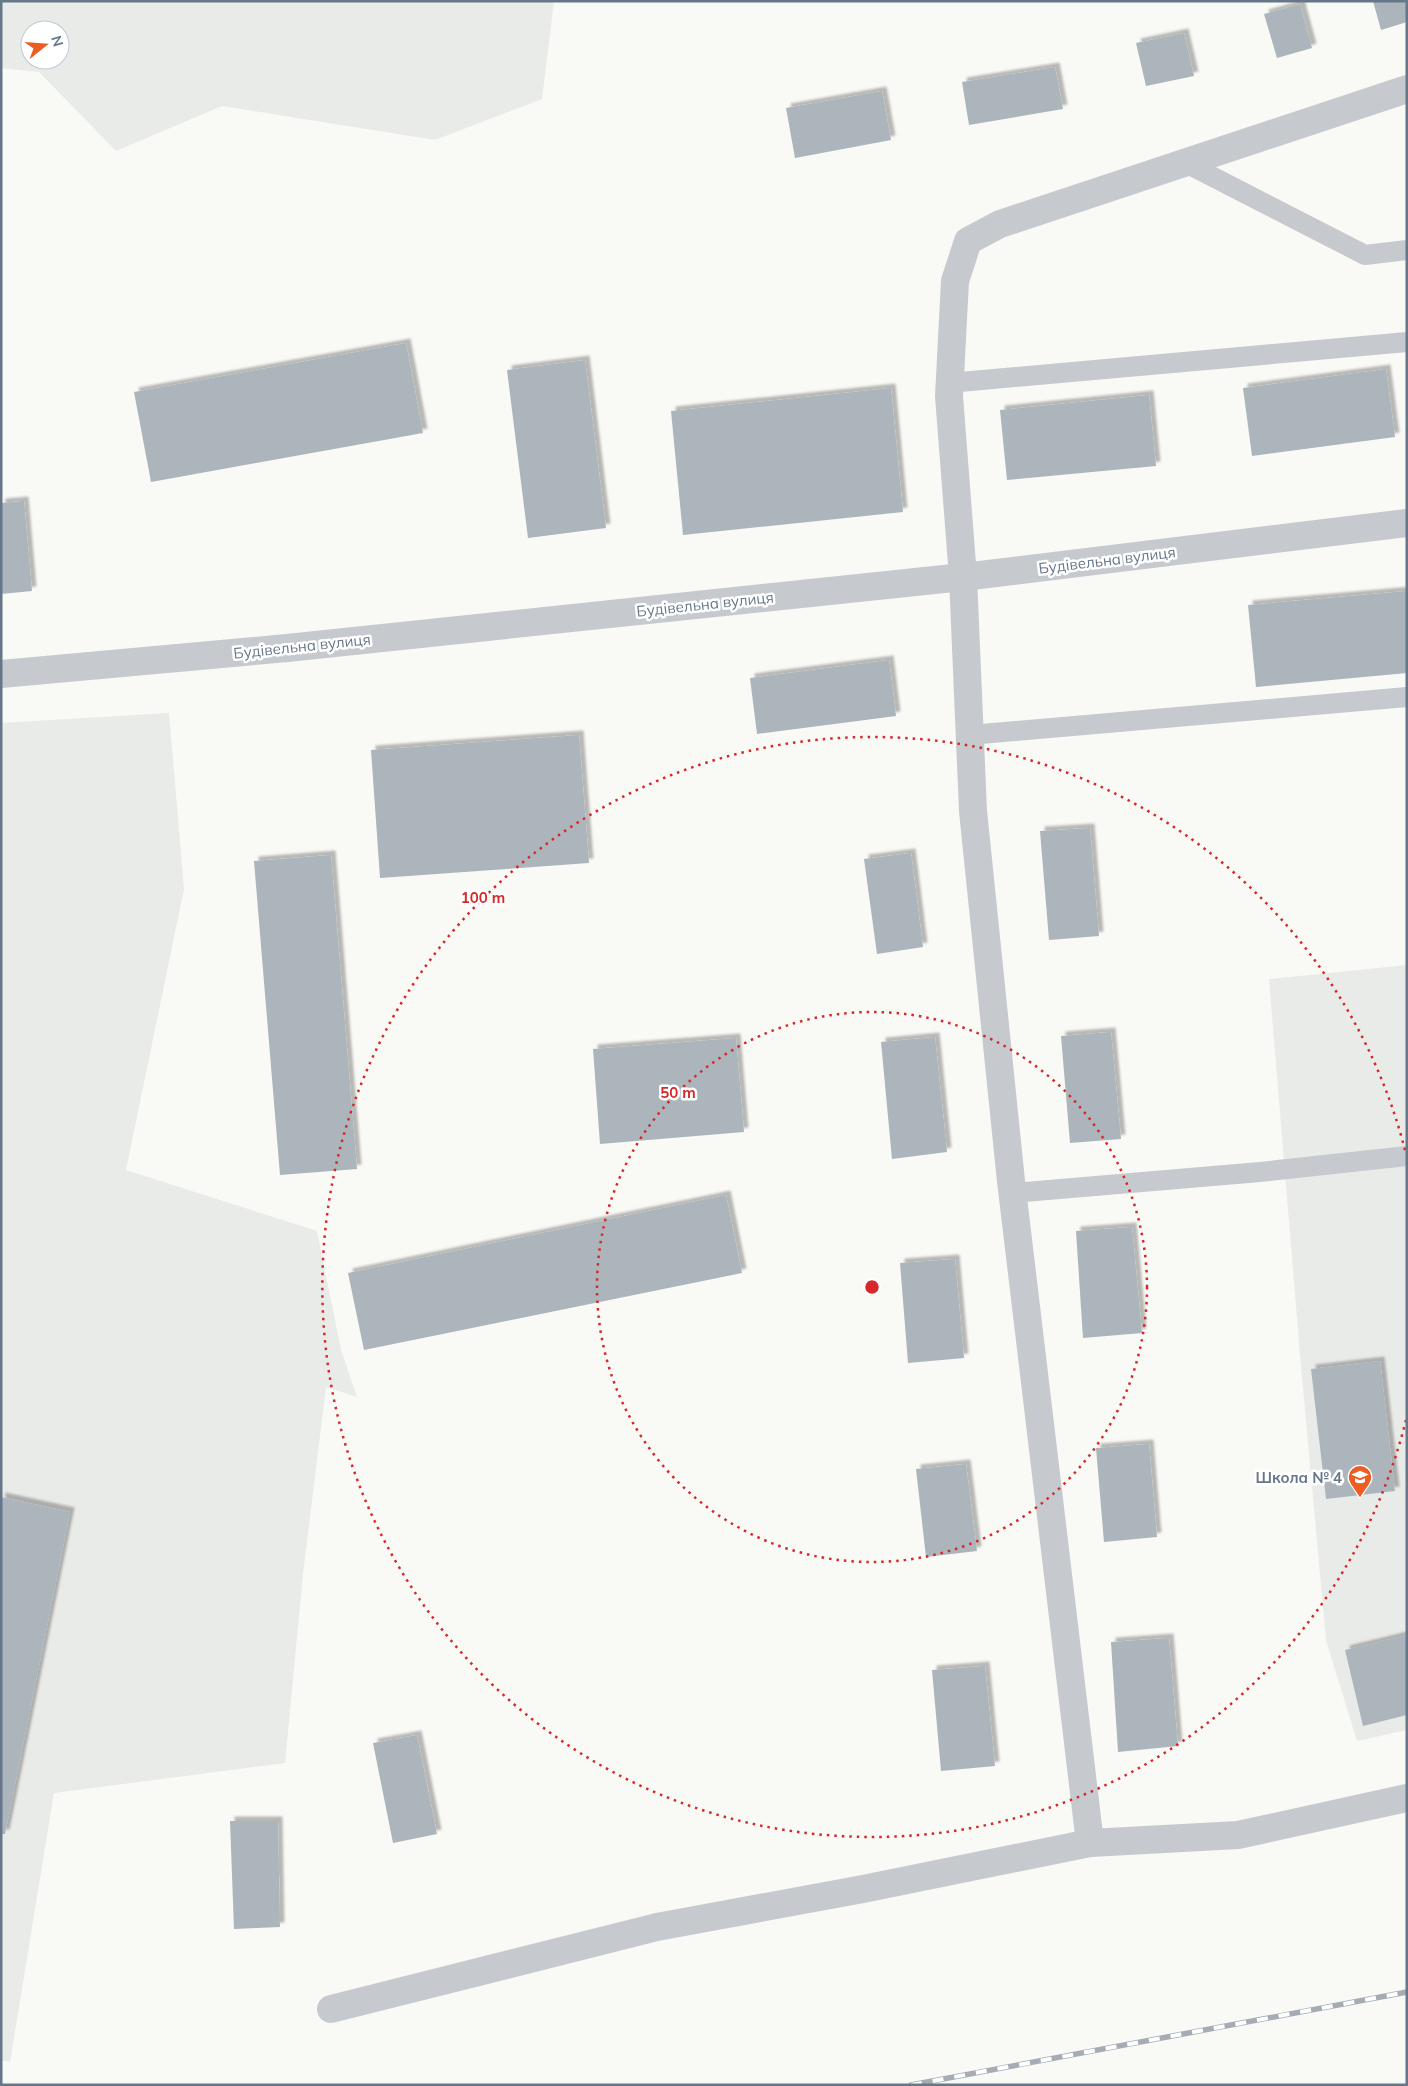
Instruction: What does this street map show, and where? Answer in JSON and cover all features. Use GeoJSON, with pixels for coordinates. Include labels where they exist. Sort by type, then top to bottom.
{"type":"FeatureCollection","features":[{"type":"Feature","properties":{"kind":"street"},"geometry":{"type":"LineString","coordinates":[[1090,1843],[1013,1193],[973,811],[962,577],[949,383],[954,281],[968,241],[1000,224],[1407,89]]}},
{"type":"Feature","properties":{"kind":"street","name":"Будівельна вулиця"},"geometry":{"type":"LineString","coordinates":[[1,674],[287,648],[962,577],[1407,523]]}},
{"type":"Feature","properties":{"kind":"street"},"geometry":{"type":"LineString","coordinates":[[331,2009],[657,1927],[1090,1843],[1238,1835],[1407,1798]]}},
{"type":"Feature","properties":{"kind":"lane"},"geometry":{"type":"LineString","coordinates":[[1184,162],[1366,255],[1407,250]]}},
{"type":"Feature","properties":{"kind":"lane"},"geometry":{"type":"LineString","coordinates":[[949,383],[1407,342]]}},
{"type":"Feature","properties":{"kind":"lane"},"geometry":{"type":"LineString","coordinates":[[970,736],[1407,697]]}},
{"type":"Feature","properties":{"kind":"lane"},"geometry":{"type":"LineString","coordinates":[[1013,1193],[1260,1172],[1407,1156]]}},
{"type":"Feature","properties":{"kind":"shaded area"},"geometry":{"type":"Polygon","coordinates":[[[1,1],[554,1],[542,99],[435,140],[222,106],[116,151],[39,72],[1,68],[1,1]]]}},
{"type":"Feature","properties":{"kind":"shaded area"},"geometry":{"type":"Polygon","coordinates":[[[169,713],[184,889],[126,1170],[317,1231],[341,1350],[357,1397],[326,1387],[303,1574],[285,1763],[54,1793],[10,2062],[1,2060],[1,723],[169,713]]]}},
{"type":"Feature","properties":{"kind":"shaded area"},"geometry":{"type":"Polygon","coordinates":[[[1407,965],[1407,1730],[1357,1741],[1326,1640],[1269,979],[1407,965]]]}},
{"type":"Feature","properties":{"kind":"building"},"geometry":{"type":"Polygon","coordinates":[[[1373,1],[1407,1],[1407,22],[1381,30],[1373,1]]]}},
{"type":"Feature","properties":{"kind":"building"},"geometry":{"type":"Polygon","coordinates":[[[1300,4],[1312,48],[1277,58],[1264,14],[1300,4]]]}},
{"type":"Feature","properties":{"kind":"building"},"geometry":{"type":"Polygon","coordinates":[[[1184,33],[1194,76],[1146,86],[1136,43],[1184,33]]]}},
{"type":"Feature","properties":{"kind":"building"},"geometry":{"type":"Polygon","coordinates":[[[1055,67],[1063,109],[969,125],[962,82],[1055,67]]]}},
{"type":"Feature","properties":{"kind":"building"},"geometry":{"type":"Polygon","coordinates":[[[882,91],[891,140],[795,158],[786,108],[882,91]]]}},
{"type":"Feature","properties":{"kind":"building"},"geometry":{"type":"Polygon","coordinates":[[[406,343],[423,433],[151,482],[134,392],[406,343]]]}},
{"type":"Feature","properties":{"kind":"building"},"geometry":{"type":"Polygon","coordinates":[[[585,360],[606,528],[528,538],[507,370],[585,360]]]}},
{"type":"Feature","properties":{"kind":"building"},"geometry":{"type":"Polygon","coordinates":[[[1386,369],[1395,437],[1252,456],[1243,388],[1386,369]]]}},
{"type":"Feature","properties":{"kind":"building"},"geometry":{"type":"Polygon","coordinates":[[[891,388],[903,512],[683,535],[671,411],[891,388]]]}},
{"type":"Feature","properties":{"kind":"building"},"geometry":{"type":"Polygon","coordinates":[[[1149,395],[1156,466],[1007,480],[1000,410],[1149,395]]]}},
{"type":"Feature","properties":{"kind":"building"},"geometry":{"type":"Polygon","coordinates":[[[24,501],[32,591],[1,594],[1,503],[24,501]]]}},
{"type":"Feature","properties":{"kind":"building"},"geometry":{"type":"Polygon","coordinates":[[[1407,591],[1407,673],[1256,687],[1248,605],[1407,591]]]}},
{"type":"Feature","properties":{"kind":"building"},"geometry":{"type":"Polygon","coordinates":[[[889,660],[896,716],[757,734],[750,678],[889,660]]]}},
{"type":"Feature","properties":{"kind":"building"},"geometry":{"type":"Polygon","coordinates":[[[579,735],[589,863],[380,878],[371,750],[579,735]]]}},
{"type":"Feature","properties":{"kind":"building"},"geometry":{"type":"Polygon","coordinates":[[[1090,828],[1099,936],[1049,940],[1040,831],[1090,828]]]}},
{"type":"Feature","properties":{"kind":"building"},"geometry":{"type":"Polygon","coordinates":[[[911,853],[923,947],[877,954],[864,859],[911,853]]]}},
{"type":"Feature","properties":{"kind":"building"},"geometry":{"type":"Polygon","coordinates":[[[331,855],[357,1169],[280,1175],[254,861],[331,855]]]}},
{"type":"Feature","properties":{"kind":"building"},"geometry":{"type":"Polygon","coordinates":[[[1111,1032],[1121,1139],[1070,1143],[1061,1036],[1111,1032]]]}},
{"type":"Feature","properties":{"kind":"building"},"geometry":{"type":"Polygon","coordinates":[[[935,1037],[947,1152],[892,1159],[881,1042],[935,1037]]]}},
{"type":"Feature","properties":{"kind":"building"},"geometry":{"type":"Polygon","coordinates":[[[736,1038],[744,1132],[600,1144],[593,1049],[736,1038]]]}},
{"type":"Feature","properties":{"kind":"building"},"geometry":{"type":"Polygon","coordinates":[[[726,1195],[742,1273],[364,1350],[348,1273],[726,1195]]]}},
{"type":"Feature","properties":{"kind":"building"},"geometry":{"type":"Polygon","coordinates":[[[1132,1227],[1142,1333],[1083,1338],[1076,1231],[1132,1227]]]}},
{"type":"Feature","properties":{"kind":"building"},"geometry":{"type":"Polygon","coordinates":[[[955,1259],[964,1358],[908,1363],[900,1263],[955,1259]]]}},
{"type":"Feature","properties":{"kind":"building"},"geometry":{"type":"Polygon","coordinates":[[[1380,1361],[1395,1491],[1326,1499],[1311,1369],[1380,1361]]]}},
{"type":"Feature","properties":{"kind":"building"},"geometry":{"type":"Polygon","coordinates":[[[1149,1444],[1157,1537],[1104,1542],[1096,1448],[1149,1444]]]}},
{"type":"Feature","properties":{"kind":"building"},"geometry":{"type":"Polygon","coordinates":[[[966,1464],[977,1551],[926,1557],[916,1469],[966,1464]]]}},
{"type":"Feature","properties":{"kind":"building"},"geometry":{"type":"Polygon","coordinates":[[[1,1497],[70,1512],[5,1834],[1,1834],[1,1497]]]}},
{"type":"Feature","properties":{"kind":"building"},"geometry":{"type":"Polygon","coordinates":[[[1407,1635],[1407,1715],[1363,1726],[1345,1650],[1407,1635]]]}},
{"type":"Feature","properties":{"kind":"building"},"geometry":{"type":"Polygon","coordinates":[[[1169,1638],[1178,1746],[1118,1752],[1111,1642],[1169,1638]]]}},
{"type":"Feature","properties":{"kind":"building"},"geometry":{"type":"Polygon","coordinates":[[[985,1666],[995,1766],[941,1771],[932,1670],[985,1666]]]}},
{"type":"Feature","properties":{"kind":"building"},"geometry":{"type":"Polygon","coordinates":[[[417,1735],[437,1834],[393,1843],[373,1743],[417,1735]]]}},
{"type":"Feature","properties":{"kind":"building"},"geometry":{"type":"Polygon","coordinates":[[[230,1821],[278,1821],[280,1927],[234,1929],[230,1821]]]}},
{"type":"Feature","properties":{"kind":"railway"},"geometry":{"type":"LineString","coordinates":[[911,2085],[1407,1992]]}},
{"type":"Feature","properties":{"kind":"place","name":"Школа № 4"},"geometry":{"type":"Point","coordinates":[1360,1498]}}]}
